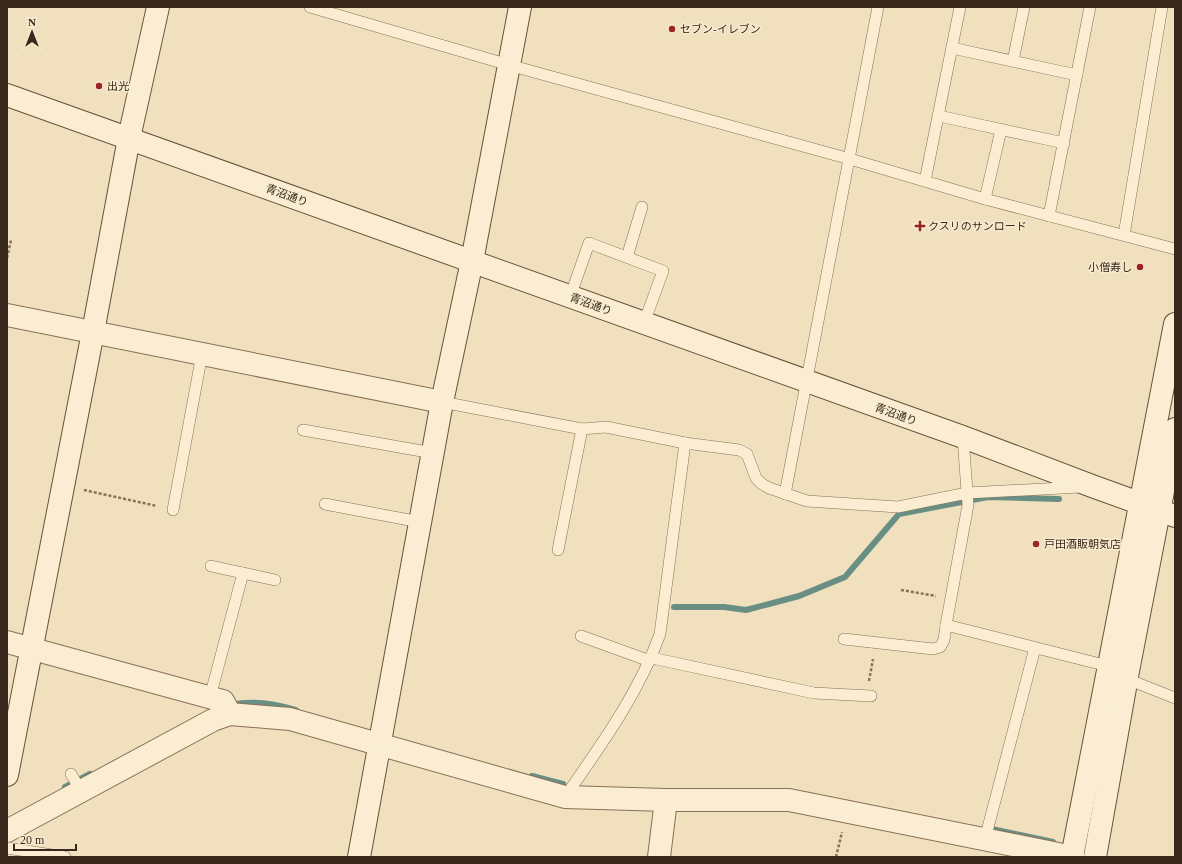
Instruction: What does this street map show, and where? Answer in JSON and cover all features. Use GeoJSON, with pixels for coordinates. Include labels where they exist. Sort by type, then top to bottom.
{"type":"FeatureCollection","features":[{"type":"Feature","properties":{"kind":"street"},"geometry":{"type":"LineString","coordinates":[[7,775],[94,332],[130,138],[158,7]]}},
{"type":"Feature","properties":{"kind":"street"},"geometry":{"type":"LineString","coordinates":[[359,857],[442,402],[472,261],[520,7]]}},
{"type":"Feature","properties":{"kind":"street","name":"青沼通り"},"geometry":{"type":"LineString","coordinates":[[7,95],[963,438],[1158,510]]}},
{"type":"Feature","properties":{"kind":"street"},"geometry":{"type":"LineString","coordinates":[[7,315],[442,402]]}},
{"type":"Feature","properties":{"kind":"street"},"geometry":{"type":"LineString","coordinates":[[1158,510],[1175,324]]}},
{"type":"Feature","properties":{"kind":"street"},"geometry":{"type":"LineString","coordinates":[[7,642],[223,706],[290,719],[380,743],[565,797],[666,800],[789,800],[987,832],[1072,857],[1121,672],[1175,429]]}},
{"type":"Feature","properties":{"kind":"street"},"geometry":{"type":"LineString","coordinates":[[1095,857],[1121,672]]}},
{"type":"Feature","properties":{"kind":"street"},"geometry":{"type":"LineString","coordinates":[[7,831],[77,784],[213,720],[223,706]]}},
{"type":"Feature","properties":{"kind":"street"},"geometry":{"type":"LineString","coordinates":[[659,857],[666,800]]}},
{"type":"Feature","properties":{"kind":"lane"},"geometry":{"type":"LineString","coordinates":[[310,7],[509,65],[850,158],[1049,216],[1175,249]]}},
{"type":"Feature","properties":{"kind":"lane"},"geometry":{"type":"LineString","coordinates":[[785,494],[878,7]]}},
{"type":"Feature","properties":{"kind":"lane"},"geometry":{"type":"LineString","coordinates":[[925,181],[960,7]]}},
{"type":"Feature","properties":{"kind":"lane"},"geometry":{"type":"LineString","coordinates":[[1013,61],[1024,7]]}},
{"type":"Feature","properties":{"kind":"lane"},"geometry":{"type":"LineString","coordinates":[[1049,216],[1090,7]]}},
{"type":"Feature","properties":{"kind":"lane"},"geometry":{"type":"LineString","coordinates":[[1124,235],[1162,7]]}},
{"type":"Feature","properties":{"kind":"lane"},"geometry":{"type":"LineString","coordinates":[[952,48],[1077,75]]}},
{"type":"Feature","properties":{"kind":"lane"},"geometry":{"type":"LineString","coordinates":[[939,116],[1064,143]]}},
{"type":"Feature","properties":{"kind":"lane"},"geometry":{"type":"LineString","coordinates":[[985,198],[1001,130]]}},
{"type":"Feature","properties":{"kind":"lane"},"geometry":{"type":"LineString","coordinates":[[627,258],[642,208]]}},
{"type":"Feature","properties":{"kind":"lane"},"geometry":{"type":"LineString","coordinates":[[570,297],[589,243],[663,271],[644,323]]}},
{"type":"Feature","properties":{"kind":"lane"},"geometry":{"type":"LineString","coordinates":[[173,510],[202,354]]}},
{"type":"Feature","properties":{"kind":"lane"},"geometry":{"type":"LineString","coordinates":[[442,402],[582,429],[606,427],[685,443],[739,450],[747,454],[756,478],[769,488],[807,501],[898,507],[967,498],[1092,486]]}},
{"type":"Feature","properties":{"kind":"lane"},"geometry":{"type":"LineString","coordinates":[[558,550],[582,429]]}},
{"type":"Feature","properties":{"kind":"lane"},"geometry":{"type":"LineString","coordinates":[[303,430],[433,453]]}},
{"type":"Feature","properties":{"kind":"lane"},"geometry":{"type":"LineString","coordinates":[[844,639],[933,649],[940,647],[944,640],[967,498],[963,438]]}},
{"type":"Feature","properties":{"kind":"lane"},"geometry":{"type":"LineString","coordinates":[[565,797],[631,698],[651,659],[660,634],[685,443]]}},
{"type":"Feature","properties":{"kind":"lane"},"geometry":{"type":"LineString","coordinates":[[324,504],[420,522]]}},
{"type":"Feature","properties":{"kind":"lane"},"geometry":{"type":"LineString","coordinates":[[211,566],[275,580]]}},
{"type":"Feature","properties":{"kind":"lane"},"geometry":{"type":"LineString","coordinates":[[223,706],[243,573]]}},
{"type":"Feature","properties":{"kind":"lane"},"geometry":{"type":"LineString","coordinates":[[946,625],[1121,672],[1175,698]]}},
{"type":"Feature","properties":{"kind":"lane"},"geometry":{"type":"LineString","coordinates":[[581,636],[651,659],[814,693],[869,696]]}},
{"type":"Feature","properties":{"kind":"lane"},"geometry":{"type":"LineString","coordinates":[[987,832],[1035,648]]}},
{"type":"Feature","properties":{"kind":"lane"},"geometry":{"type":"LineString","coordinates":[[7,848],[65,857]]}},
{"type":"Feature","properties":{"kind":"path"},"geometry":{"type":"LineString","coordinates":[[7,258],[11,240]]}},
{"type":"Feature","properties":{"kind":"path"},"geometry":{"type":"LineString","coordinates":[[63,486],[173,510]]}},
{"type":"Feature","properties":{"kind":"path"},"geometry":{"type":"LineString","coordinates":[[901,590],[951,599]]}},
{"type":"Feature","properties":{"kind":"path"},"geometry":{"type":"LineString","coordinates":[[869,696],[875,642]]}},
{"type":"Feature","properties":{"kind":"waterway"},"geometry":{"type":"LineString","coordinates":[[674,607],[724,607],[746,610],[799,596],[845,577],[899,514],[988,497],[1059,499]]}},
{"type":"Feature","properties":{"kind":"waterway"},"geometry":{"type":"LineString","coordinates":[[231,705],[264,703],[296,710]]}},
{"type":"Feature","properties":{"kind":"waterway"},"geometry":{"type":"LineString","coordinates":[[65,787],[90,774]]}},
{"type":"Feature","properties":{"kind":"waterway"},"geometry":{"type":"LineString","coordinates":[[532,776],[563,784]]}},
{"type":"Feature","properties":{"kind":"waterway"},"geometry":{"type":"LineString","coordinates":[[987,828],[1053,842]]}},
{"type":"Feature","properties":{"kind":"place","name":"セブン-イレブン"},"geometry":{"type":"Point","coordinates":[672,29]}},
{"type":"Feature","properties":{"kind":"place","name":"出光"},"geometry":{"type":"Point","coordinates":[99,86]}},
{"type":"Feature","properties":{"kind":"place","name":"クスリのサンロード"},"geometry":{"type":"Point","coordinates":[920,226]}},
{"type":"Feature","properties":{"kind":"place","name":"小僧寿し"},"geometry":{"type":"Point","coordinates":[1140,267]}},
{"type":"Feature","properties":{"kind":"place","name":"戸田酒販朝気店"},"geometry":{"type":"Point","coordinates":[1036,544]}}]}
